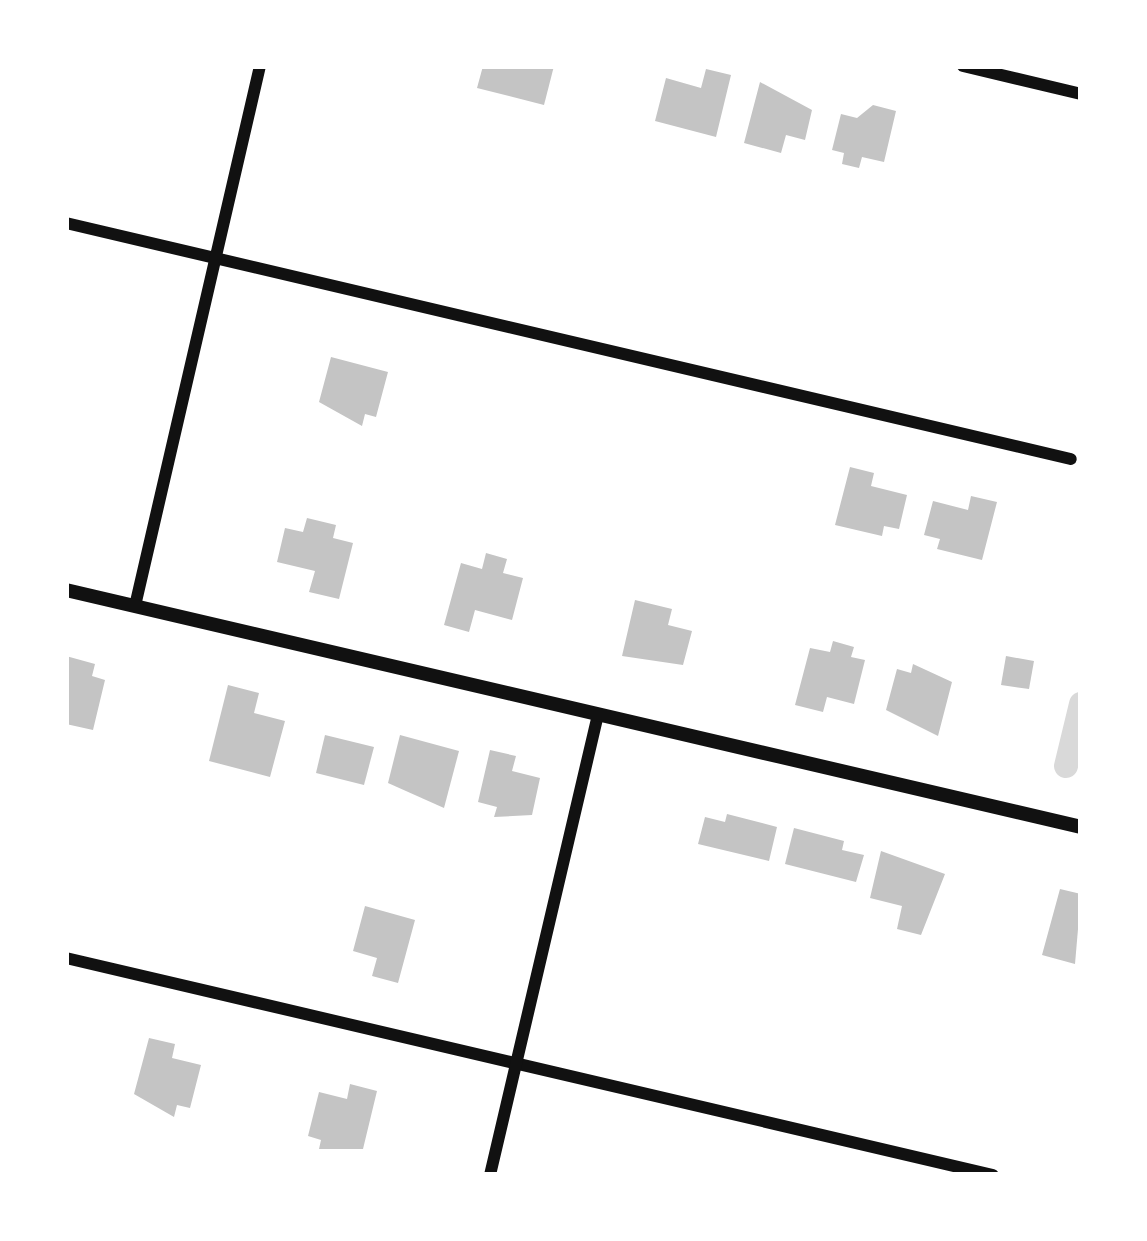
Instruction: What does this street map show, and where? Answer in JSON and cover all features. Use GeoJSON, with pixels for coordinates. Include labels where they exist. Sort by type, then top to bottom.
{"type":"FeatureCollection","features":[{"type":"Feature","properties":{"kind":"street"},"geometry":{"type":"LineString","coordinates":[[135,606],[260,66]]}},
{"type":"Feature","properties":{"kind":"street"},"geometry":{"type":"LineString","coordinates":[[963,66],[1081,94]]}},
{"type":"Feature","properties":{"kind":"street"},"geometry":{"type":"LineString","coordinates":[[66,224],[1071,459]]}},
{"type":"Feature","properties":{"kind":"street"},"geometry":{"type":"LineString","coordinates":[[66,590],[1081,827]]}},
{"type":"Feature","properties":{"kind":"street"},"geometry":{"type":"LineString","coordinates":[[490,1175],[598,714]]}},
{"type":"Feature","properties":{"kind":"street"},"geometry":{"type":"LineString","coordinates":[[66,958],[993,1175]]}},
{"type":"Feature","properties":{"kind":"building"},"geometry":{"type":"Polygon","coordinates":[[[483,66],[554,66],[544,105],[477,88],[483,66]]]}},
{"type":"Feature","properties":{"kind":"building"},"geometry":{"type":"Polygon","coordinates":[[[706,69],[731,75],[716,137],[655,121],[666,78],[701,88],[706,69]]]}},
{"type":"Feature","properties":{"kind":"building"},"geometry":{"type":"Polygon","coordinates":[[[760,82],[812,110],[805,140],[786,135],[781,153],[744,143],[760,82]]]}},
{"type":"Feature","properties":{"kind":"building"},"geometry":{"type":"Polygon","coordinates":[[[873,105],[896,111],[884,162],[862,157],[859,168],[842,164],[844,153],[832,150],[841,114],[857,118],[873,105]]]}},
{"type":"Feature","properties":{"kind":"building"},"geometry":{"type":"Polygon","coordinates":[[[331,357],[388,372],[376,417],[365,414],[362,426],[319,402],[331,357]]]}},
{"type":"Feature","properties":{"kind":"building"},"geometry":{"type":"Polygon","coordinates":[[[850,467],[874,473],[871,486],[907,495],[899,529],[884,526],[882,536],[835,525],[850,467]]]}},
{"type":"Feature","properties":{"kind":"building"},"geometry":{"type":"Polygon","coordinates":[[[971,496],[997,502],[982,560],[937,549],[940,539],[924,535],[933,501],[968,510],[971,496]]]}},
{"type":"Feature","properties":{"kind":"building"},"geometry":{"type":"Polygon","coordinates":[[[307,518],[336,525],[333,538],[353,543],[339,599],[309,592],[315,571],[277,562],[285,528],[303,532],[307,518]]]}},
{"type":"Feature","properties":{"kind":"building"},"geometry":{"type":"Polygon","coordinates":[[[486,553],[507,559],[503,573],[523,578],[512,620],[475,610],[469,632],[444,625],[461,563],[482,569],[486,553]]]}},
{"type":"Feature","properties":{"kind":"building"},"geometry":{"type":"Polygon","coordinates":[[[635,600],[672,609],[668,625],[692,631],[683,665],[622,656],[635,600]]]}},
{"type":"Feature","properties":{"kind":"building"},"geometry":{"type":"Polygon","coordinates":[[[833,641],[854,647],[851,657],[865,660],[854,704],[827,697],[823,712],[795,705],[810,648],[830,652],[833,641]]]}},
{"type":"Feature","properties":{"kind":"building"},"geometry":{"type":"Polygon","coordinates":[[[66,656],[95,664],[92,676],[105,680],[93,730],[66,724],[66,656]]]}},
{"type":"Feature","properties":{"kind":"building"},"geometry":{"type":"Polygon","coordinates":[[[1006,656],[1034,661],[1029,689],[1001,685],[1006,656]]]}},
{"type":"Feature","properties":{"kind":"building"},"geometry":{"type":"Polygon","coordinates":[[[913,664],[952,682],[938,736],[886,710],[897,669],[911,673],[913,664]]]}},
{"type":"Feature","properties":{"kind":"building"},"geometry":{"type":"Polygon","coordinates":[[[228,685],[259,693],[254,713],[285,721],[270,777],[209,761],[228,685]]]}},
{"type":"Feature","properties":{"kind":"building"},"geometry":{"type":"Polygon","coordinates":[[[325,735],[374,747],[364,785],[316,773],[325,735]]]}},
{"type":"Feature","properties":{"kind":"building"},"geometry":{"type":"Polygon","coordinates":[[[400,735],[459,751],[444,808],[388,783],[400,735]]]}},
{"type":"Feature","properties":{"kind":"building"},"geometry":{"type":"Polygon","coordinates":[[[490,750],[516,756],[512,771],[540,778],[532,815],[494,817],[497,807],[478,802],[490,750]]]}},
{"type":"Feature","properties":{"kind":"building"},"geometry":{"type":"Polygon","coordinates":[[[727,814],[777,827],[769,861],[698,844],[705,817],[725,822],[727,814]]]}},
{"type":"Feature","properties":{"kind":"building"},"geometry":{"type":"Polygon","coordinates":[[[794,828],[844,841],[842,850],[864,855],[856,882],[785,864],[794,828]]]}},
{"type":"Feature","properties":{"kind":"building"},"geometry":{"type":"Polygon","coordinates":[[[881,851],[945,874],[921,935],[897,929],[902,906],[870,898],[881,851]]]}},
{"type":"Feature","properties":{"kind":"building"},"geometry":{"type":"Polygon","coordinates":[[[1060,889],[1081,894],[1075,964],[1042,955],[1060,889]]]}},
{"type":"Feature","properties":{"kind":"building"},"geometry":{"type":"Polygon","coordinates":[[[365,906],[415,920],[398,983],[372,976],[377,958],[353,951],[365,906]]]}},
{"type":"Feature","properties":{"kind":"building"},"geometry":{"type":"Polygon","coordinates":[[[149,1038],[175,1044],[172,1058],[201,1065],[190,1108],[177,1105],[174,1117],[134,1094],[149,1038]]]}},
{"type":"Feature","properties":{"kind":"building"},"geometry":{"type":"Polygon","coordinates":[[[350,1084],[377,1091],[363,1149],[319,1149],[321,1140],[308,1136],[319,1092],[347,1099],[350,1084]]]}},
{"type":"Feature","properties":{"kind":"waterway"},"geometry":{"type":"LineString","coordinates":[[1066,766],[1081,704]]}}]}
